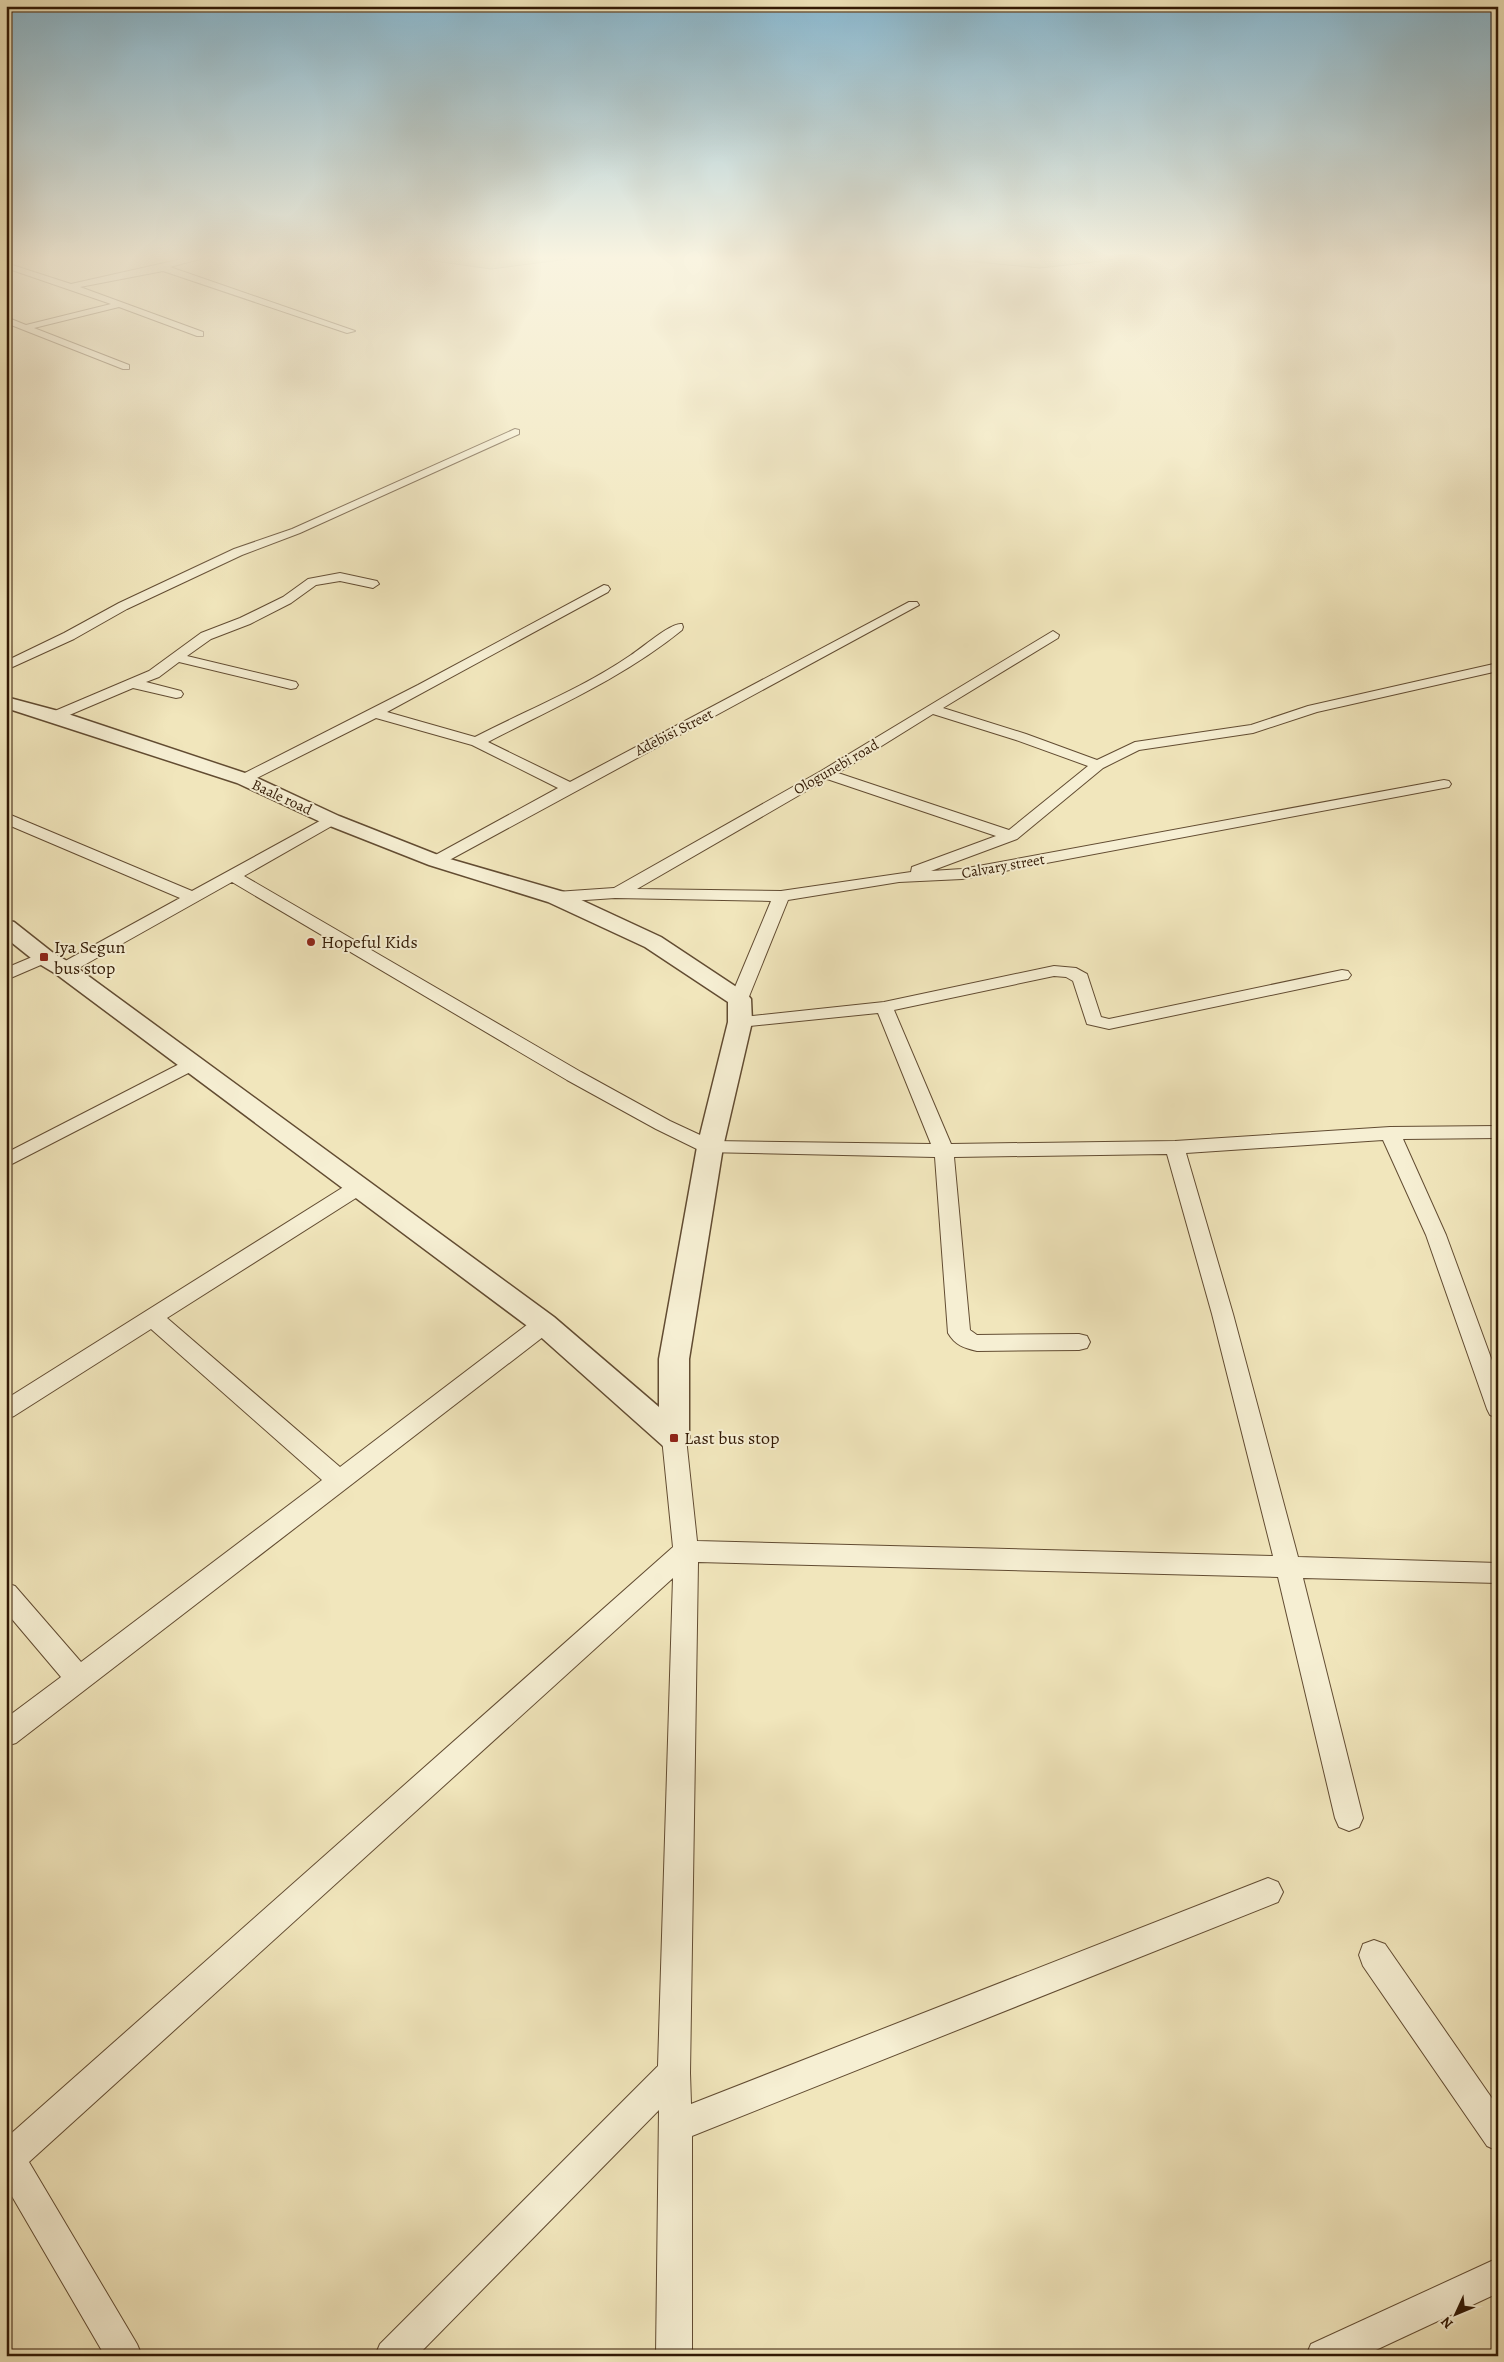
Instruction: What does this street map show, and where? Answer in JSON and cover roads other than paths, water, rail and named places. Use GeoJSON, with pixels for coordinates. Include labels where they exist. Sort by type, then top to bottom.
{"type":"FeatureCollection","features":[{"type":"Feature","properties":{"kind":"street"},"geometry":{"type":"LineString","coordinates":[[122,365],[126,367]]}},
{"type":"Feature","properties":{"kind":"street"},"geometry":{"type":"LineString","coordinates":[[6,666],[69,636],[123,606],[238,552],[296,531],[515,432]]}},
{"type":"Feature","properties":{"kind":"street"},"geometry":{"type":"LineString","coordinates":[[55,716],[135,684],[154,674],[206,636],[287,600],[312,582],[340,577],[373,584]]}},
{"type":"Feature","properties":{"kind":"street"},"geometry":{"type":"LineString","coordinates":[[244,779],[375,713],[604,589]]}},
{"type":"Feature","properties":{"kind":"street","name":"Adebisi Street"},"geometry":{"type":"LineString","coordinates":[[436,862],[570,788],[913,605]]}},
{"type":"Feature","properties":{"kind":"street"},"geometry":{"type":"LineString","coordinates":[[477,742],[632,662],[658,644],[677,627]]}},
{"type":"Feature","properties":{"kind":"street","name":"Ologunebi road"},"geometry":{"type":"LineString","coordinates":[[615,894],[826,774],[933,710],[1053,634]]}},
{"type":"Feature","properties":{"kind":"street"},"geometry":{"type":"LineString","coordinates":[[175,657],[291,685]]}},
{"type":"Feature","properties":{"kind":"street"},"geometry":{"type":"LineString","coordinates":[[900,877],[1011,836],[1098,765],[1135,746],[1253,729],[1313,709],[1498,667]]}},
{"type":"Feature","properties":{"kind":"street"},"geometry":{"type":"LineString","coordinates":[[135,684],[176,694]]}},
{"type":"Feature","properties":{"kind":"street","name":"Baale road"},"geometry":{"type":"LineString","coordinates":[[6,702],[55,716],[244,779],[332,820],[436,862],[556,897],[654,942],[740,1010]]}},
{"type":"Feature","properties":{"kind":"street"},"geometry":{"type":"LineString","coordinates":[[933,710],[1022,737],[1098,765]]}},
{"type":"Feature","properties":{"kind":"street"},"geometry":{"type":"LineString","coordinates":[[375,713],[477,742],[570,788]]}},
{"type":"Feature","properties":{"kind":"street"},"geometry":{"type":"LineString","coordinates":[[826,774],[1011,836]]}},
{"type":"Feature","properties":{"kind":"street","name":"Calvary street"},"geometry":{"type":"LineString","coordinates":[[556,897],[615,894],[781,896],[900,877],[962,874],[1444,784]]}},
{"type":"Feature","properties":{"kind":"street"},"geometry":{"type":"LineString","coordinates":[[6,818],[194,898]]}},
{"type":"Feature","properties":{"kind":"street"},"geometry":{"type":"LineString","coordinates":[[6,975],[54,963],[194,898],[332,820]]}},
{"type":"Feature","properties":{"kind":"street"},"geometry":{"type":"LineString","coordinates":[[233,876],[582,1080],[710,1147],[944,1152],[1175,1147],[1390,1133],[1498,1132]]}},
{"type":"Feature","properties":{"kind":"street"},"geometry":{"type":"LineString","coordinates":[[674,2356],[676,2126],[674,2073],[686,1551],[674,1438],[674,1359],[710,1147],[740,1010],[781,896]]}},
{"type":"Feature","properties":{"kind":"street"},"geometry":{"type":"LineString","coordinates":[[6,927],[360,1186],[544,1324],[674,1438]]}},
{"type":"Feature","properties":{"kind":"street"},"geometry":{"type":"LineString","coordinates":[[740,1010],[884,1007],[1054,971],[1070,972],[1081,978],[1093,1020],[1109,1024],[1342,975]]}},
{"type":"Feature","properties":{"kind":"street"},"geometry":{"type":"LineString","coordinates":[[884,1007],[944,1152],[959,1333],[966,1340],[977,1343],[1079,1342]]}},
{"type":"Feature","properties":{"kind":"street"},"geometry":{"type":"LineString","coordinates":[[6,1161],[193,1063]]}},
{"type":"Feature","properties":{"kind":"street"},"geometry":{"type":"LineString","coordinates":[[1390,1133],[1436,1236],[1498,1408]]}},
{"type":"Feature","properties":{"kind":"street"},"geometry":{"type":"LineString","coordinates":[[1175,1147],[1200,1232],[1289,1567],[1349,1818]]}},
{"type":"Feature","properties":{"kind":"street"},"geometry":{"type":"LineString","coordinates":[[6,1410],[360,1186]]}},
{"type":"Feature","properties":{"kind":"street"},"geometry":{"type":"LineString","coordinates":[[153,1318],[340,1481]]}},
{"type":"Feature","properties":{"kind":"street"},"geometry":{"type":"LineString","coordinates":[[6,1734],[544,1324]]}},
{"type":"Feature","properties":{"kind":"street"},"geometry":{"type":"LineString","coordinates":[[125,2356],[8,2156],[686,1551],[1498,1573]]}},
{"type":"Feature","properties":{"kind":"street"},"geometry":{"type":"LineString","coordinates":[[6,1594],[78,1678]]}},
{"type":"Feature","properties":{"kind":"street"},"geometry":{"type":"LineString","coordinates":[[676,2126],[1268,1892]]}},
{"type":"Feature","properties":{"kind":"street"},"geometry":{"type":"LineString","coordinates":[[1374,1955],[1498,2135]]}},
{"type":"Feature","properties":{"kind":"street"},"geometry":{"type":"LineString","coordinates":[[392,2356],[674,2073]]}},
{"type":"Feature","properties":{"kind":"street"},"geometry":{"type":"LineString","coordinates":[[1323,2356],[1498,2275]]}},
{"type":"Feature","properties":{"kind":"place","name":"Hopeful Kids"},"geometry":{"type":"Point","coordinates":[311,942]}},
{"type":"Feature","properties":{"kind":"place","name":"Iya Segun bus stop"},"geometry":{"type":"Point","coordinates":[44,957]}},
{"type":"Feature","properties":{"kind":"place","name":"Last bus stop"},"geometry":{"type":"Point","coordinates":[674,1438]}}]}
